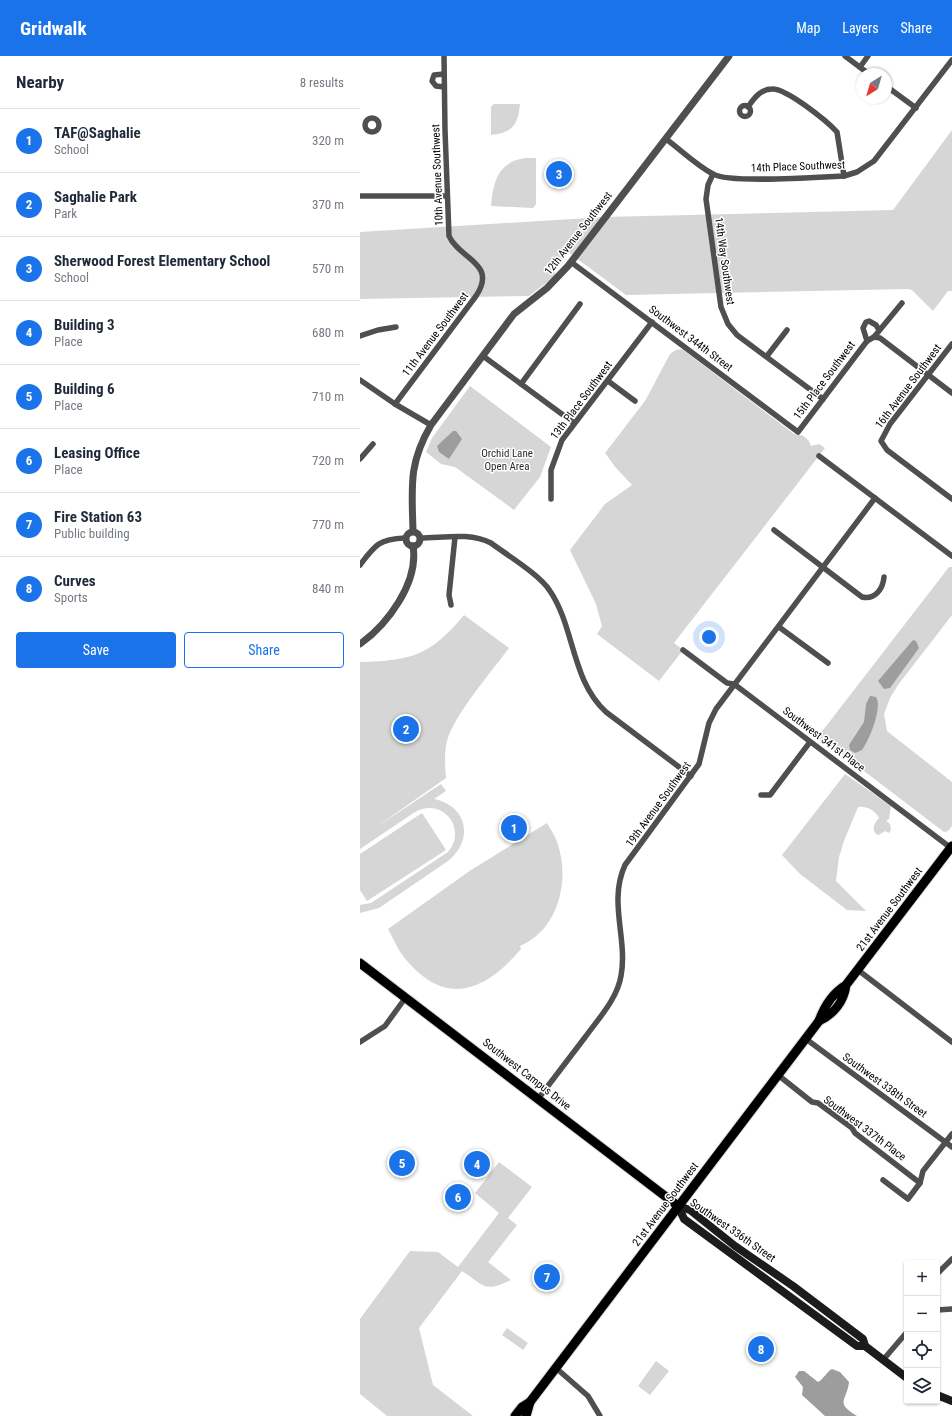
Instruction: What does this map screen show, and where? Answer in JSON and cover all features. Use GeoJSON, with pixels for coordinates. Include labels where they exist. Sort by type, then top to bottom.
{"type":"FeatureCollection","features":[{"type":"Feature","properties":{"kind":"main road","name":"21st Avenue Southwest"},"geometry":{"type":"LineString","coordinates":[[515,1416],[522,1407],[530,1402],[806,1039],[819,1021],[827,1005],[858,970],[951,847]]}},
{"type":"Feature","properties":{"kind":"main road","name":"Southwest Campus Drive"},"geometry":{"type":"LineString","coordinates":[[360,963],[678,1206]]}},
{"type":"Feature","properties":{"kind":"main road","name":"Southwest 336th Street"},"geometry":{"type":"LineString","coordinates":[[678,1206],[684,1219],[768,1279],[857,1346],[865,1346]]}},
{"type":"Feature","properties":{"kind":"main road","name":"Southwest 336th Street"},"geometry":{"type":"LineString","coordinates":[[678,1206],[690,1210],[735,1246],[793,1286],[863,1339],[865,1346],[904,1376]]}},
{"type":"Feature","properties":{"kind":"main road"},"geometry":{"type":"LineString","coordinates":[[768,1279],[775,1277],[788,1287],[793,1286]]}},
{"type":"Feature","properties":{"kind":"main road"},"geometry":{"type":"LineString","coordinates":[[940,1396],[952,1401]]}},
{"type":"Feature","properties":{"kind":"main road","name":"21st Avenue Southwest"},"geometry":{"type":"LineString","coordinates":[[526,1416],[530,1402]]}},
{"type":"Feature","properties":{"kind":"street","name":"10th Avenue Southwest"},"geometry":{"type":"LineString","coordinates":[[444,56],[448,227],[452,242],[456,248],[476,261],[481,273]]}},
{"type":"Feature","properties":{"kind":"street","name":"12th Avenue Southwest"},"geometry":{"type":"LineString","coordinates":[[412,531],[414,467],[420,443],[431,425],[514,314],[552,284],[571,262],[729,56]]}},
{"type":"Feature","properties":{"kind":"street"},"geometry":{"type":"LineString","coordinates":[[845,56],[860,67],[868,56]]}},
{"type":"Feature","properties":{"kind":"street","name":"14th Place Southwest"},"geometry":{"type":"LineString","coordinates":[[713,174],[724,178],[741,179],[844,176],[858,172],[874,161],[952,60]]}},
{"type":"Feature","properties":{"kind":"street"},"geometry":{"type":"LineString","coordinates":[[444,74],[436,74],[432,77],[432,81],[436,86],[444,87]]}},
{"type":"Feature","properties":{"kind":"street"},"geometry":{"type":"LineString","coordinates":[[748,107],[757,95],[765,90],[778,89],[789,95],[836,132],[844,176]]}},
{"type":"Feature","properties":{"kind":"street"},"geometry":{"type":"LineString","coordinates":[[892,90],[916,108]]}},
{"type":"Feature","properties":{"kind":"street"},"geometry":{"type":"LineString","coordinates":[[666,138],[713,174]]}},
{"type":"Feature","properties":{"kind":"street","name":"14th Way Southwest"},"geometry":{"type":"LineString","coordinates":[[713,174],[706,194],[722,312],[728,324],[737,335],[823,399]]}},
{"type":"Feature","properties":{"kind":"street"},"geometry":{"type":"LineString","coordinates":[[360,196],[447,196]]}},
{"type":"Feature","properties":{"kind":"street","name":"Southwest 344th Street"},"geometry":{"type":"LineString","coordinates":[[571,262],[798,432]]}},
{"type":"Feature","properties":{"kind":"street","name":"11th Avenue Southwest"},"geometry":{"type":"LineString","coordinates":[[395,404],[480,290],[481,273]]}},
{"type":"Feature","properties":{"kind":"street","name":"15th Place Southwest"},"geometry":{"type":"LineString","coordinates":[[798,432],[867,341],[874,337],[902,303]]}},
{"type":"Feature","properties":{"kind":"street"},"geometry":{"type":"LineString","coordinates":[[521,384],[580,304]]}},
{"type":"Feature","properties":{"kind":"street","name":"15th Place Southwest"},"geometry":{"type":"LineString","coordinates":[[867,341],[863,328],[866,322],[869,321],[873,323],[880,330]]}},
{"type":"Feature","properties":{"kind":"street","name":"13th Place Southwest"},"geometry":{"type":"LineString","coordinates":[[551,499],[550,480],[554,458],[562,440],[652,322]]}},
{"type":"Feature","properties":{"kind":"street"},"geometry":{"type":"LineString","coordinates":[[360,336],[378,330],[396,327]]}},
{"type":"Feature","properties":{"kind":"street"},"geometry":{"type":"LineString","coordinates":[[766,356],[787,330]]}},
{"type":"Feature","properties":{"kind":"street"},"geometry":{"type":"LineString","coordinates":[[874,337],[880,338],[952,392]]}},
{"type":"Feature","properties":{"kind":"street","name":"16th Avenue Southwest"},"geometry":{"type":"LineString","coordinates":[[952,344],[890,424],[881,441],[888,450],[952,498]]}},
{"type":"Feature","properties":{"kind":"street"},"geometry":{"type":"LineString","coordinates":[[483,356],[574,424]]}},
{"type":"Feature","properties":{"kind":"street"},"geometry":{"type":"LineString","coordinates":[[360,380],[395,404],[431,425]]}},
{"type":"Feature","properties":{"kind":"street"},"geometry":{"type":"LineString","coordinates":[[608,381],[635,401]]}},
{"type":"Feature","properties":{"kind":"street"},"geometry":{"type":"LineString","coordinates":[[360,459],[373,444]]}},
{"type":"Feature","properties":{"kind":"street"},"geometry":{"type":"LineString","coordinates":[[819,456],[952,556]]}},
{"type":"Feature","properties":{"kind":"street","name":"19th Avenue Southwest"},"geometry":{"type":"LineString","coordinates":[[538,1099],[603,1013],[618,990],[622,968],[618,904],[621,874],[638,848],[691,776],[700,761],[711,718],[734,684],[779,627],[875,498]]}},
{"type":"Feature","properties":{"kind":"street"},"geometry":{"type":"LineString","coordinates":[[774,530],[865,598],[876,595],[882,587],[884,577]]}},
{"type":"Feature","properties":{"kind":"street"},"geometry":{"type":"LineString","coordinates":[[405,538],[408,533],[412,531],[418,533],[420,538]]}},
{"type":"Feature","properties":{"kind":"street"},"geometry":{"type":"LineString","coordinates":[[420,538],[471,536],[480,538],[491,543],[546,585],[559,609],[581,673],[594,699],[618,722],[691,776]]}},
{"type":"Feature","properties":{"kind":"street"},"geometry":{"type":"LineString","coordinates":[[451,605],[449,595],[455,537]]}},
{"type":"Feature","properties":{"kind":"street"},"geometry":{"type":"LineString","coordinates":[[405,538],[408,544],[413,546]]}},
{"type":"Feature","properties":{"kind":"street"},"geometry":{"type":"LineString","coordinates":[[360,565],[379,543],[388,539],[405,538]]}},
{"type":"Feature","properties":{"kind":"street"},"geometry":{"type":"LineString","coordinates":[[413,546],[417,544],[420,538]]}},
{"type":"Feature","properties":{"kind":"street"},"geometry":{"type":"LineString","coordinates":[[360,644],[378,630],[395,608],[402,596],[411,572],[414,558],[413,546]]}},
{"type":"Feature","properties":{"kind":"street"},"geometry":{"type":"LineString","coordinates":[[779,627],[828,663]]}},
{"type":"Feature","properties":{"kind":"street","name":"Southwest 341st Place"},"geometry":{"type":"LineString","coordinates":[[683,650],[727,683],[734,684],[951,847]]}},
{"type":"Feature","properties":{"kind":"street"},"geometry":{"type":"LineString","coordinates":[[761,795],[770,795],[810,742]]}},
{"type":"Feature","properties":{"kind":"street"},"geometry":{"type":"LineString","coordinates":[[858,970],[952,1042]]}},
{"type":"Feature","properties":{"kind":"street"},"geometry":{"type":"LineString","coordinates":[[360,1042],[385,1026],[406,997]]}},
{"type":"Feature","properties":{"kind":"street","name":"Southwest 338th Street"},"geometry":{"type":"LineString","coordinates":[[806,1039],[952,1147]]}},
{"type":"Feature","properties":{"kind":"street","name":"Southwest 337th Place"},"geometry":{"type":"LineString","coordinates":[[778,1076],[812,1102],[818,1103],[852,1128],[855,1133],[920,1183]]}},
{"type":"Feature","properties":{"kind":"street"},"geometry":{"type":"LineString","coordinates":[[883,1180],[908,1199],[920,1183],[924,1171],[952,1134]]}},
{"type":"Feature","properties":{"kind":"street"},"geometry":{"type":"LineString","coordinates":[[940,1271],[952,1259]]}},
{"type":"Feature","properties":{"kind":"street"},"geometry":{"type":"LineString","coordinates":[[940,1310],[952,1309]]}},
{"type":"Feature","properties":{"kind":"street"},"geometry":{"type":"LineString","coordinates":[[883,1360],[904,1336]]}},
{"type":"Feature","properties":{"kind":"street"},"geometry":{"type":"LineString","coordinates":[[556,1368],[588,1396],[600,1416]]}},
{"type":"Feature","properties":{"kind":"green space"},"geometry":{"type":"Polygon","coordinates":[[[494,104],[520,104],[518,117],[513,127],[504,132],[491,135],[491,107],[494,104]]]}},
{"type":"Feature","properties":{"kind":"green space"},"geometry":{"type":"Polygon","coordinates":[[[952,130],[952,291],[948,291],[933,311],[912,290],[908,289],[626,295],[568,252],[555,270],[555,276],[529,296],[360,299],[360,232],[605,217],[893,210],[952,130]]]}},
{"type":"Feature","properties":{"kind":"green space"},"geometry":{"type":"Polygon","coordinates":[[[536,158],[536,204],[533,208],[491,206],[493,189],[499,174],[509,164],[516,160],[536,158]]]}},
{"type":"Feature","properties":{"kind":"green space"},"geometry":{"type":"Polygon","coordinates":[[[682,349],[794,434],[805,437],[811,446],[819,444],[825,448],[674,643],[683,650],[659,681],[597,634],[602,626],[596,604],[570,550],[605,504],[632,485],[616,468],[605,453],[645,401],[670,354],[676,350],[682,349]]]}},
{"type":"Feature","properties":{"kind":"green space","name":"Orchid Lane Open Area"},"geometry":{"type":"Polygon","coordinates":[[[470,386],[551,447],[540,477],[514,510],[455,467],[441,464],[426,452],[432,438],[470,386]]]}},
{"type":"Feature","properties":{"kind":"green space"},"geometry":{"type":"Polygon","coordinates":[[[949,567],[952,567],[952,615],[898,685],[890,698],[884,714],[887,731],[952,782],[952,826],[948,831],[944,832],[843,755],[817,738],[949,567]]]}},
{"type":"Feature","properties":{"kind":"green space"},"geometry":{"type":"Polygon","coordinates":[[[464,615],[509,648],[465,706],[451,730],[445,750],[446,778],[375,828],[441,784],[446,791],[434,799],[445,803],[454,809],[460,816],[464,825],[462,843],[456,853],[448,861],[379,908],[360,913],[360,905],[371,903],[448,852],[453,843],[455,834],[449,817],[443,812],[425,808],[415,812],[360,849],[360,662],[393,660],[419,653],[441,639],[464,615]]]}},
{"type":"Feature","properties":{"kind":"green space"},"geometry":{"type":"Polygon","coordinates":[[[845,774],[891,806],[889,819],[886,821],[890,824],[891,830],[889,833],[885,831],[879,835],[876,834],[874,830],[875,824],[879,818],[875,812],[864,807],[858,807],[839,857],[836,881],[866,911],[847,910],[800,874],[782,855],[845,774]]]}},
{"type":"Feature","properties":{"kind":"green space"},"geometry":{"type":"Polygon","coordinates":[[[422,813],[446,850],[367,901],[360,890],[360,854],[422,813]]]}},
{"type":"Feature","properties":{"kind":"green space"},"geometry":{"type":"Polygon","coordinates":[[[547,823],[557,842],[561,859],[562,874],[558,903],[552,917],[544,929],[533,939],[520,946],[521,949],[493,976],[478,984],[464,988],[449,988],[434,983],[418,972],[403,956],[388,929],[471,870],[547,823]]]}},
{"type":"Feature","properties":{"kind":"green space"},"geometry":{"type":"Polygon","coordinates":[[[499,1162],[532,1187],[508,1218],[517,1225],[488,1262],[511,1280],[490,1287],[480,1284],[462,1271],[419,1328],[433,1385],[473,1416],[387,1416],[360,1394],[360,1319],[410,1251],[438,1252],[458,1267],[499,1213],[475,1193],[499,1162]]]}},
{"type":"Feature","properties":{"kind":"green space"},"geometry":{"type":"Polygon","coordinates":[[[507,1328],[528,1343],[523,1350],[502,1335],[507,1328]]]}},
{"type":"Feature","properties":{"kind":"green space"},"geometry":{"type":"Polygon","coordinates":[[[656,1361],[669,1371],[650,1395],[638,1386],[656,1361]]]}},
{"type":"Feature","properties":{"kind":"shaded area"},"geometry":{"type":"Polygon","coordinates":[[[453,431],[456,431],[462,439],[449,459],[439,452],[437,446],[453,431]]]}},
{"type":"Feature","properties":{"kind":"shaded area"},"geometry":{"type":"Polygon","coordinates":[[[913,640],[916,641],[919,648],[890,688],[884,689],[878,681],[913,640]]]}},
{"type":"Feature","properties":{"kind":"shaded area"},"geometry":{"type":"Polygon","coordinates":[[[870,696],[876,697],[878,702],[874,724],[865,746],[862,750],[855,753],[850,750],[849,745],[864,722],[866,704],[870,696]]]}},
{"type":"Feature","properties":{"kind":"shaded area"},"geometry":{"type":"Polygon","coordinates":[[[832,1369],[840,1372],[849,1382],[844,1404],[857,1416],[825,1416],[802,1395],[803,1387],[795,1377],[799,1371],[804,1371],[818,1382],[832,1369]]]}},
{"type":"Feature","properties":{"kind":"place","name":"Sherwood Forest Elementary School"},"geometry":{"type":"Point","coordinates":[559,174]}},
{"type":"Feature","properties":{"kind":"place","name":"Saghalie Park"},"geometry":{"type":"Point","coordinates":[406,729]}},
{"type":"Feature","properties":{"kind":"place","name":"TAF@Saghalie"},"geometry":{"type":"Point","coordinates":[514,828]}},
{"type":"Feature","properties":{"kind":"place","name":"Building 6"},"geometry":{"type":"Point","coordinates":[402,1163]}},
{"type":"Feature","properties":{"kind":"place","name":"Building 3"},"geometry":{"type":"Point","coordinates":[477,1164]}},
{"type":"Feature","properties":{"kind":"place","name":"Leasing Office"},"geometry":{"type":"Point","coordinates":[458,1197]}},
{"type":"Feature","properties":{"kind":"place","name":"Fire Station 63"},"geometry":{"type":"Point","coordinates":[547,1277]}},
{"type":"Feature","properties":{"kind":"place","name":"Curves"},"geometry":{"type":"Point","coordinates":[761,1349]}}]}
